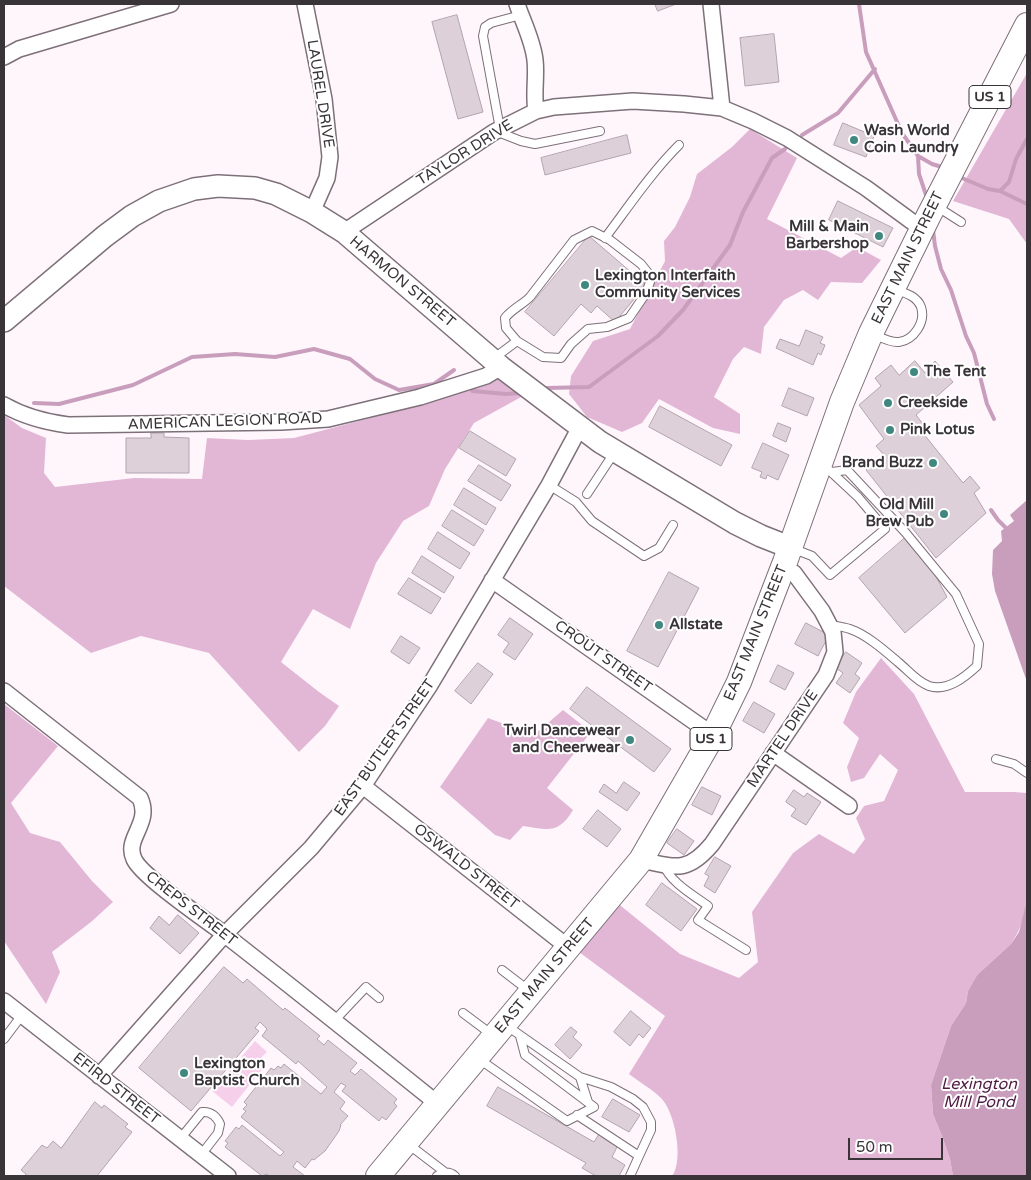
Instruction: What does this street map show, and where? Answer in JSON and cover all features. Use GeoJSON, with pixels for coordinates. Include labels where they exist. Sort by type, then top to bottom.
{"type":"FeatureCollection","features":[{"type":"Feature","properties":{"kind":"main road","name":"EAST MAIN STREET"},"geometry":{"type":"LineString","coordinates":[[378,1176],[477,1058],[506,1033],[531,993],[569,948],[652,862],[739,682],[786,558],[825,469],[847,389],[871,333],[892,288],[1027,25]]}},
{"type":"Feature","properties":{"kind":"street"},"geometry":{"type":"LineString","coordinates":[[4,57],[19,49],[171,4]]}},
{"type":"Feature","properties":{"kind":"street","name":"LAUREL DRIVE"},"geometry":{"type":"LineString","coordinates":[[305,4],[324,99],[330,158],[327,178],[312,212]]}},
{"type":"Feature","properties":{"kind":"street"},"geometry":{"type":"LineString","coordinates":[[711,4],[722,108]]}},
{"type":"Feature","properties":{"kind":"street"},"geometry":{"type":"LineString","coordinates":[[519,10],[535,60],[534,98],[536,111]]}},
{"type":"Feature","properties":{"kind":"street","name":"TAYLOR DRIVE"},"geometry":{"type":"LineString","coordinates":[[344,232],[498,130],[536,111],[554,107],[633,101],[722,108],[787,138],[866,188],[928,217]]}},
{"type":"Feature","properties":{"kind":"street","name":"HARMON STREET"},"geometry":{"type":"LineString","coordinates":[[5,318],[105,236],[132,216],[159,201],[179,194],[218,186],[254,188],[276,194],[312,212],[344,232],[497,363],[580,427],[735,523],[761,536],[786,558]]}},
{"type":"Feature","properties":{"kind":"street","name":"AMERICAN LEGION ROAD"},"geometry":{"type":"LineString","coordinates":[[4,405],[34,419],[68,425],[281,422],[328,419],[429,394],[486,376],[497,363]]}},
{"type":"Feature","properties":{"kind":"street","name":"EAST BUTLER STREET"},"geometry":{"type":"LineString","coordinates":[[99,1076],[225,934],[311,848],[363,786],[430,685],[580,427]]}},
{"type":"Feature","properties":{"kind":"street","name":"MARTEL DRIVE"},"geometry":{"type":"LineString","coordinates":[[652,862],[677,867],[691,864],[702,855],[712,844],[826,675],[835,652],[832,632],[822,611],[794,573],[786,558]]}},
{"type":"Feature","properties":{"kind":"street","name":"CROUT STREET"},"geometry":{"type":"LineString","coordinates":[[492,580],[713,735]]}},
{"type":"Feature","properties":{"kind":"street","name":"CREPS STREET"},"geometry":{"type":"LineString","coordinates":[[4,691],[140,798],[144,806],[144,813],[132,847],[133,858],[137,866],[438,1104]]}},
{"type":"Feature","properties":{"kind":"street"},"geometry":{"type":"LineString","coordinates":[[773,753],[849,806]]}},
{"type":"Feature","properties":{"kind":"street","name":"OSWALD STREET"},"geometry":{"type":"LineString","coordinates":[[363,786],[569,948]]}},
{"type":"Feature","properties":{"kind":"street","name":"EFIRD STREET"},"geometry":{"type":"LineString","coordinates":[[4,1001],[228,1176]]}},
{"type":"Feature","properties":{"kind":"lane"},"geometry":{"type":"LineString","coordinates":[[519,10],[485,27],[482,36],[498,130],[521,141],[535,144],[600,131]]}},
{"type":"Feature","properties":{"kind":"lane"},"geometry":{"type":"LineString","coordinates":[[606,238],[637,193],[679,145]]}},
{"type":"Feature","properties":{"kind":"lane"},"geometry":{"type":"LineString","coordinates":[[928,217],[961,222]]}},
{"type":"Feature","properties":{"kind":"lane"},"geometry":{"type":"LineString","coordinates":[[592,232],[606,238],[641,264],[649,274],[650,282],[646,293],[629,318],[607,327],[588,330],[570,344],[561,358],[543,357],[517,341],[506,328],[505,318],[512,310],[524,304],[574,240],[592,232]]}},
{"type":"Feature","properties":{"kind":"lane"},"geometry":{"type":"LineString","coordinates":[[871,333],[896,342],[909,339],[918,330],[922,320],[921,307],[910,295],[892,288]]}},
{"type":"Feature","properties":{"kind":"lane"},"geometry":{"type":"LineString","coordinates":[[497,363],[517,341]]}},
{"type":"Feature","properties":{"kind":"lane"},"geometry":{"type":"LineString","coordinates":[[588,494],[616,451]]}},
{"type":"Feature","properties":{"kind":"lane"},"geometry":{"type":"LineString","coordinates":[[786,558],[812,556],[830,575],[885,529],[858,497],[825,469]]}},
{"type":"Feature","properties":{"kind":"lane"},"geometry":{"type":"LineString","coordinates":[[825,469],[847,470],[905,532],[956,594],[979,644],[977,666],[954,683],[930,686],[917,680],[899,662],[876,644],[850,629],[828,624]]}},
{"type":"Feature","properties":{"kind":"lane"},"geometry":{"type":"LineString","coordinates":[[548,484],[576,502],[592,520],[644,556],[659,548],[673,525]]}},
{"type":"Feature","properties":{"kind":"lane"},"geometry":{"type":"LineString","coordinates":[[996,759],[1014,764],[1027,773]]}},
{"type":"Feature","properties":{"kind":"lane"},"geometry":{"type":"LineString","coordinates":[[652,862],[666,871],[674,880],[708,906],[698,920],[746,950]]}},
{"type":"Feature","properties":{"kind":"lane"},"geometry":{"type":"LineString","coordinates":[[502,970],[531,993]]}},
{"type":"Feature","properties":{"kind":"lane"},"geometry":{"type":"LineString","coordinates":[[334,1021],[366,987],[379,998]]}},
{"type":"Feature","properties":{"kind":"lane"},"geometry":{"type":"LineString","coordinates":[[463,1013],[506,1033],[580,1076],[611,1087],[634,1099],[643,1107],[651,1122],[650,1136],[630,1176]]}},
{"type":"Feature","properties":{"kind":"lane"},"geometry":{"type":"LineString","coordinates":[[4,1039],[22,1015]]}},
{"type":"Feature","properties":{"kind":"lane"},"geometry":{"type":"LineString","coordinates":[[506,1033],[525,1055],[591,1104]]}},
{"type":"Feature","properties":{"kind":"lane"},"geometry":{"type":"LineString","coordinates":[[477,1058],[567,1121],[591,1104]]}},
{"type":"Feature","properties":{"kind":"lane"},"geometry":{"type":"LineString","coordinates":[[580,1076],[591,1104]]}},
{"type":"Feature","properties":{"kind":"lane"},"geometry":{"type":"LineString","coordinates":[[180,1139],[199,1114],[205,1112],[212,1114],[219,1122],[220,1129],[201,1155]]}},
{"type":"Feature","properties":{"kind":"lane"},"geometry":{"type":"LineString","coordinates":[[577,1115],[640,1156]]}},
{"type":"Feature","properties":{"kind":"lane"},"geometry":{"type":"LineString","coordinates":[[406,1142],[446,1173],[455,1176]]}},
{"type":"Feature","properties":{"kind":"lane"},"geometry":{"type":"LineString","coordinates":[[437,1176],[446,1173]]}},
{"type":"Feature","properties":{"kind":"shaded area"},"geometry":{"type":"Polygon","coordinates":[[[1027,73],[1027,244],[1009,219],[953,201],[1027,73]]]}},
{"type":"Feature","properties":{"kind":"shaded area"},"geometry":{"type":"Polygon","coordinates":[[[750,129],[797,158],[767,219],[841,258],[857,247],[881,260],[862,283],[831,282],[818,300],[803,290],[784,300],[764,327],[761,354],[744,347],[733,359],[714,397],[740,414],[740,434],[713,428],[659,399],[642,423],[622,432],[587,417],[569,394],[571,376],[593,341],[630,329],[665,261],[664,241],[675,227],[690,197],[697,174],[732,147],[750,129]]]}},
{"type":"Feature","properties":{"kind":"shaded area"},"geometry":{"type":"Polygon","coordinates":[[[498,379],[523,396],[474,423],[445,469],[429,506],[403,521],[376,563],[350,629],[313,609],[281,662],[339,706],[325,726],[299,752],[209,653],[141,636],[91,653],[4,586],[4,415],[22,428],[46,438],[44,473],[55,487],[134,478],[202,479],[207,438],[248,440],[294,438],[427,403],[498,379]]]}},
{"type":"Feature","properties":{"kind":"shaded area"},"geometry":{"type":"Polygon","coordinates":[[[881,658],[914,694],[965,792],[1027,793],[1027,900],[1023,919],[1011,944],[977,975],[968,991],[966,1003],[951,1026],[931,1085],[933,1114],[950,1159],[953,1176],[672,1176],[676,1169],[677,1148],[674,1125],[670,1114],[661,1098],[629,1074],[665,1016],[579,952],[610,897],[680,954],[739,978],[758,962],[752,912],[793,853],[819,834],[854,854],[865,839],[856,818],[864,806],[884,801],[898,770],[880,754],[864,778],[851,782],[847,767],[859,738],[843,723],[856,692],[881,658]]]}},
{"type":"Feature","properties":{"kind":"shaded area"},"geometry":{"type":"Polygon","coordinates":[[[4,704],[58,746],[11,803],[30,833],[60,842],[92,881],[113,902],[91,922],[52,952],[60,972],[46,1004],[4,941],[4,704]]]}},
{"type":"Feature","properties":{"kind":"shaded area"},"geometry":{"type":"Polygon","coordinates":[[[563,710],[591,732],[547,788],[573,810],[568,818],[558,827],[539,829],[523,826],[510,840],[495,835],[440,787],[488,718],[534,735],[563,710]]]}},
{"type":"Feature","properties":{"kind":"shaded area"},"geometry":{"type":"Polygon","coordinates":[[[255,1041],[267,1052],[261,1058],[267,1063],[232,1107],[212,1091],[255,1041]]]}},
{"type":"Feature","properties":{"kind":"water"},"geometry":{"type":"Polygon","coordinates":[[[1027,500],[1027,682],[995,591],[992,574],[993,550],[1002,541],[1001,531],[1014,521],[1010,515],[1027,500]]]}},
{"type":"Feature","properties":{"kind":"water","name":"Lexington Mill Pond"},"geometry":{"type":"Polygon","coordinates":[[[1027,900],[1027,1176],[953,1176],[950,1159],[933,1114],[931,1085],[951,1026],[966,1003],[968,991],[977,975],[1011,944],[1019,932],[1027,900]]]}},
{"type":"Feature","properties":{"kind":"building"},"geometry":{"type":"Polygon","coordinates":[[[655,4],[676,4],[658,11],[655,4]]]}},
{"type":"Feature","properties":{"kind":"building"},"geometry":{"type":"Polygon","coordinates":[[[457,15],[483,112],[458,119],[432,22],[457,15]]]}},
{"type":"Feature","properties":{"kind":"building"},"geometry":{"type":"Polygon","coordinates":[[[774,34],[779,82],[745,86],[740,38],[774,34]]]}},
{"type":"Feature","properties":{"kind":"building","name":"Wash World Coin Laundry"},"geometry":{"type":"Polygon","coordinates":[[[843,123],[874,136],[866,157],[834,145],[843,123]]]}},
{"type":"Feature","properties":{"kind":"building"},"geometry":{"type":"Polygon","coordinates":[[[627,135],[631,153],[545,175],[541,158],[627,135]]]}},
{"type":"Feature","properties":{"kind":"building"},"geometry":{"type":"Polygon","coordinates":[[[838,201],[893,228],[883,247],[829,220],[838,201]]]}},
{"type":"Feature","properties":{"kind":"building"},"geometry":{"type":"Polygon","coordinates":[[[589,236],[646,285],[615,322],[597,306],[591,313],[581,304],[554,336],[525,312],[589,236]]]}},
{"type":"Feature","properties":{"kind":"building"},"geometry":{"type":"Polygon","coordinates":[[[806,330],[823,337],[820,343],[825,345],[821,355],[818,353],[813,365],[776,348],[780,339],[799,346],[806,330]]]}},
{"type":"Feature","properties":{"kind":"building"},"geometry":{"type":"Polygon","coordinates":[[[915,361],[925,373],[935,361],[953,382],[916,415],[923,424],[919,428],[963,483],[970,476],[980,488],[974,493],[986,513],[936,558],[866,470],[884,455],[876,446],[884,439],[859,405],[881,386],[875,378],[891,365],[899,375],[915,361]]]}},
{"type":"Feature","properties":{"kind":"building"},"geometry":{"type":"Polygon","coordinates":[[[789,388],[814,398],[807,416],[782,406],[789,388]]]}},
{"type":"Feature","properties":{"kind":"building"},"geometry":{"type":"Polygon","coordinates":[[[660,406],[732,445],[721,466],[649,427],[660,406]]]}},
{"type":"Feature","properties":{"kind":"building"},"geometry":{"type":"Polygon","coordinates":[[[778,423],[791,428],[786,442],[773,436],[778,423]]]}},
{"type":"Feature","properties":{"kind":"building"},"geometry":{"type":"Polygon","coordinates":[[[470,431],[516,459],[506,476],[459,448],[470,431]]]}},
{"type":"Feature","properties":{"kind":"building"},"geometry":{"type":"Polygon","coordinates":[[[151,433],[164,433],[164,437],[189,438],[189,473],[126,473],[126,438],[151,438],[151,433]]]}},
{"type":"Feature","properties":{"kind":"building"},"geometry":{"type":"Polygon","coordinates":[[[763,443],[789,455],[778,480],[767,475],[766,479],[760,477],[762,472],[752,468],[763,443]]]}},
{"type":"Feature","properties":{"kind":"building"},"geometry":{"type":"Polygon","coordinates":[[[479,465],[511,485],[501,501],[468,481],[479,465]]]}},
{"type":"Feature","properties":{"kind":"building"},"geometry":{"type":"Polygon","coordinates":[[[464,488],[496,508],[486,525],[454,505],[464,488]]]}},
{"type":"Feature","properties":{"kind":"building"},"geometry":{"type":"Polygon","coordinates":[[[452,510],[484,530],[474,546],[442,526],[452,510]]]}},
{"type":"Feature","properties":{"kind":"building"},"geometry":{"type":"Polygon","coordinates":[[[438,532],[470,553],[460,569],[428,549],[438,532]]]}},
{"type":"Feature","properties":{"kind":"building"},"geometry":{"type":"Polygon","coordinates":[[[905,538],[931,567],[947,597],[905,633],[859,578],[905,538]]]}},
{"type":"Feature","properties":{"kind":"building"},"geometry":{"type":"Polygon","coordinates":[[[422,556],[454,577],[444,593],[412,573],[422,556]]]}},
{"type":"Feature","properties":{"kind":"building"},"geometry":{"type":"Polygon","coordinates":[[[669,572],[699,588],[658,667],[627,651],[669,572]]]}},
{"type":"Feature","properties":{"kind":"building"},"geometry":{"type":"Polygon","coordinates":[[[409,578],[441,598],[431,614],[398,594],[409,578]]]}},
{"type":"Feature","properties":{"kind":"building"},"geometry":{"type":"Polygon","coordinates":[[[510,618],[533,634],[515,660],[503,652],[509,643],[498,635],[510,618]]]}},
{"type":"Feature","properties":{"kind":"building"},"geometry":{"type":"Polygon","coordinates":[[[806,623],[829,635],[818,656],[795,644],[806,623]]]}},
{"type":"Feature","properties":{"kind":"building"},"geometry":{"type":"Polygon","coordinates":[[[401,636],[420,648],[409,664],[391,652],[401,636]]]}},
{"type":"Feature","properties":{"kind":"building"},"geometry":{"type":"Polygon","coordinates":[[[846,652],[862,663],[855,674],[860,678],[850,693],[836,683],[843,673],[836,668],[846,652]]]}},
{"type":"Feature","properties":{"kind":"building"},"geometry":{"type":"Polygon","coordinates":[[[478,663],[493,674],[471,704],[455,691],[478,663]]]}},
{"type":"Feature","properties":{"kind":"building"},"geometry":{"type":"Polygon","coordinates":[[[778,665],[794,673],[785,690],[770,682],[778,665]]]}},
{"type":"Feature","properties":{"kind":"building"},"geometry":{"type":"Polygon","coordinates":[[[587,687],[671,749],[654,772],[570,709],[587,687]]]}},
{"type":"Feature","properties":{"kind":"building"},"geometry":{"type":"Polygon","coordinates":[[[754,702],[775,714],[764,733],[743,721],[754,702]]]}},
{"type":"Feature","properties":{"kind":"building"},"geometry":{"type":"Polygon","coordinates":[[[624,782],[640,793],[627,811],[599,792],[604,784],[616,793],[624,782]]]}},
{"type":"Feature","properties":{"kind":"building"},"geometry":{"type":"Polygon","coordinates":[[[702,787],[721,796],[712,815],[692,805],[702,787]]]}},
{"type":"Feature","properties":{"kind":"building"},"geometry":{"type":"Polygon","coordinates":[[[794,790],[804,797],[807,793],[821,802],[806,825],[791,816],[796,809],[786,802],[794,790]]]}},
{"type":"Feature","properties":{"kind":"building"},"geometry":{"type":"Polygon","coordinates":[[[598,810],[621,829],[607,847],[583,829],[598,810]]]}},
{"type":"Feature","properties":{"kind":"building"},"geometry":{"type":"Polygon","coordinates":[[[677,829],[694,841],[684,855],[667,843],[677,829]]]}},
{"type":"Feature","properties":{"kind":"building"},"geometry":{"type":"Polygon","coordinates":[[[715,857],[731,866],[715,893],[704,886],[709,876],[705,874],[715,857]]]}},
{"type":"Feature","properties":{"kind":"building"},"geometry":{"type":"Polygon","coordinates":[[[662,883],[697,909],[681,931],[646,905],[662,883]]]}},
{"type":"Feature","properties":{"kind":"building"},"geometry":{"type":"Polygon","coordinates":[[[178,915],[199,933],[180,954],[150,928],[159,916],[169,925],[178,915]]]}},
{"type":"Feature","properties":{"kind":"building","name":"Lexington Baptist Church"},"geometry":{"type":"Polygon","coordinates":[[[224,967],[243,983],[247,979],[283,1010],[285,1008],[320,1036],[317,1039],[324,1045],[328,1040],[357,1063],[350,1071],[355,1075],[361,1069],[397,1099],[394,1103],[397,1106],[386,1120],[382,1117],[379,1121],[342,1091],[346,1086],[341,1083],[334,1092],[345,1102],[340,1109],[348,1116],[340,1125],[339,1131],[325,1151],[314,1160],[312,1159],[305,1168],[297,1161],[293,1167],[305,1176],[269,1176],[267,1174],[262,1176],[225,1147],[228,1143],[225,1141],[236,1127],[239,1129],[242,1125],[280,1156],[284,1152],[241,1117],[246,1111],[243,1109],[247,1105],[244,1102],[271,1068],[274,1070],[278,1066],[281,1068],[284,1064],[321,1094],[327,1087],[298,1061],[296,1064],[262,1036],[267,1029],[260,1022],[255,1028],[259,1031],[191,1111],[139,1068],[224,967]]]}},
{"type":"Feature","properties":{"kind":"building"},"geometry":{"type":"Polygon","coordinates":[[[631,1011],[651,1028],[643,1038],[639,1034],[630,1046],[614,1032],[631,1011]]]}},
{"type":"Feature","properties":{"kind":"building"},"geometry":{"type":"Polygon","coordinates":[[[571,1027],[577,1032],[573,1037],[582,1045],[570,1059],[555,1045],[571,1027]]]}},
{"type":"Feature","properties":{"kind":"building"},"geometry":{"type":"Polygon","coordinates":[[[498,1087],[594,1142],[599,1134],[618,1145],[612,1157],[625,1165],[619,1176],[596,1176],[582,1168],[586,1163],[487,1106],[498,1087]]]}},
{"type":"Feature","properties":{"kind":"building"},"geometry":{"type":"Polygon","coordinates":[[[613,1099],[640,1115],[629,1132],[602,1117],[613,1099]]]}},
{"type":"Feature","properties":{"kind":"building"},"geometry":{"type":"Polygon","coordinates":[[[95,1102],[102,1108],[104,1105],[128,1124],[125,1127],[132,1132],[97,1176],[25,1176],[26,1174],[21,1170],[42,1145],[47,1148],[53,1141],[61,1148],[95,1102]]]}},
{"type":"Feature","properties":{"kind":"waterway"},"geometry":{"type":"LineString","coordinates":[[859,4],[866,52],[902,133],[918,156],[932,164],[945,168]]}},
{"type":"Feature","properties":{"kind":"waterway"},"geometry":{"type":"LineString","coordinates":[[802,135],[838,113],[875,69]]}},
{"type":"Feature","properties":{"kind":"waterway"},"geometry":{"type":"LineString","coordinates":[[1000,191],[1009,182],[1016,159],[1027,139]]}},
{"type":"Feature","properties":{"kind":"waterway"},"geometry":{"type":"LineString","coordinates":[[547,388],[589,387],[658,336],[683,310],[730,245],[743,212],[772,158],[785,149]]}},
{"type":"Feature","properties":{"kind":"waterway"},"geometry":{"type":"LineString","coordinates":[[918,156],[919,174],[927,198]]}},
{"type":"Feature","properties":{"kind":"waterway"},"geometry":{"type":"LineString","coordinates":[[957,176],[988,189],[1000,191],[1027,204]]}},
{"type":"Feature","properties":{"kind":"waterway"},"geometry":{"type":"LineString","coordinates":[[933,230],[941,269],[951,290],[966,336],[974,353],[987,404],[994,419]]}},
{"type":"Feature","properties":{"kind":"waterway"},"geometry":{"type":"LineString","coordinates":[[34,403],[59,404],[133,385],[192,357],[235,354],[275,357],[314,349],[350,359],[375,379],[399,390],[434,384],[454,370]]}},
{"type":"Feature","properties":{"kind":"waterway"},"geometry":{"type":"LineString","coordinates":[[472,391],[506,394],[520,393]]}},
{"type":"Feature","properties":{"kind":"waterway"},"geometry":{"type":"LineString","coordinates":[[991,510],[1006,528]]}},
{"type":"Feature","properties":{"kind":"place","name":"Wash World Coin Laundry"},"geometry":{"type":"Point","coordinates":[854,140]}},
{"type":"Feature","properties":{"kind":"place","name":"Mill & Main Barbershop"},"geometry":{"type":"Point","coordinates":[879,236]}},
{"type":"Feature","properties":{"kind":"place","name":"Lexington Interfaith Community Services"},"geometry":{"type":"Point","coordinates":[585,285]}},
{"type":"Feature","properties":{"kind":"place","name":"The Tent"},"geometry":{"type":"Point","coordinates":[914,372]}},
{"type":"Feature","properties":{"kind":"place","name":"Creekside"},"geometry":{"type":"Point","coordinates":[888,403]}},
{"type":"Feature","properties":{"kind":"place","name":"Pink Lotus"},"geometry":{"type":"Point","coordinates":[890,430]}},
{"type":"Feature","properties":{"kind":"place","name":"Brand Buzz"},"geometry":{"type":"Point","coordinates":[933,463]}},
{"type":"Feature","properties":{"kind":"place","name":"Old Mill Brew Pub"},"geometry":{"type":"Point","coordinates":[944,514]}},
{"type":"Feature","properties":{"kind":"place","name":"Allstate"},"geometry":{"type":"Point","coordinates":[659,625]}},
{"type":"Feature","properties":{"kind":"place","name":"Twirl Dancewear and Cheerwear"},"geometry":{"type":"Point","coordinates":[630,740]}},
{"type":"Feature","properties":{"kind":"place","name":"Lexington Baptist Church"},"geometry":{"type":"Point","coordinates":[184,1073]}}]}
